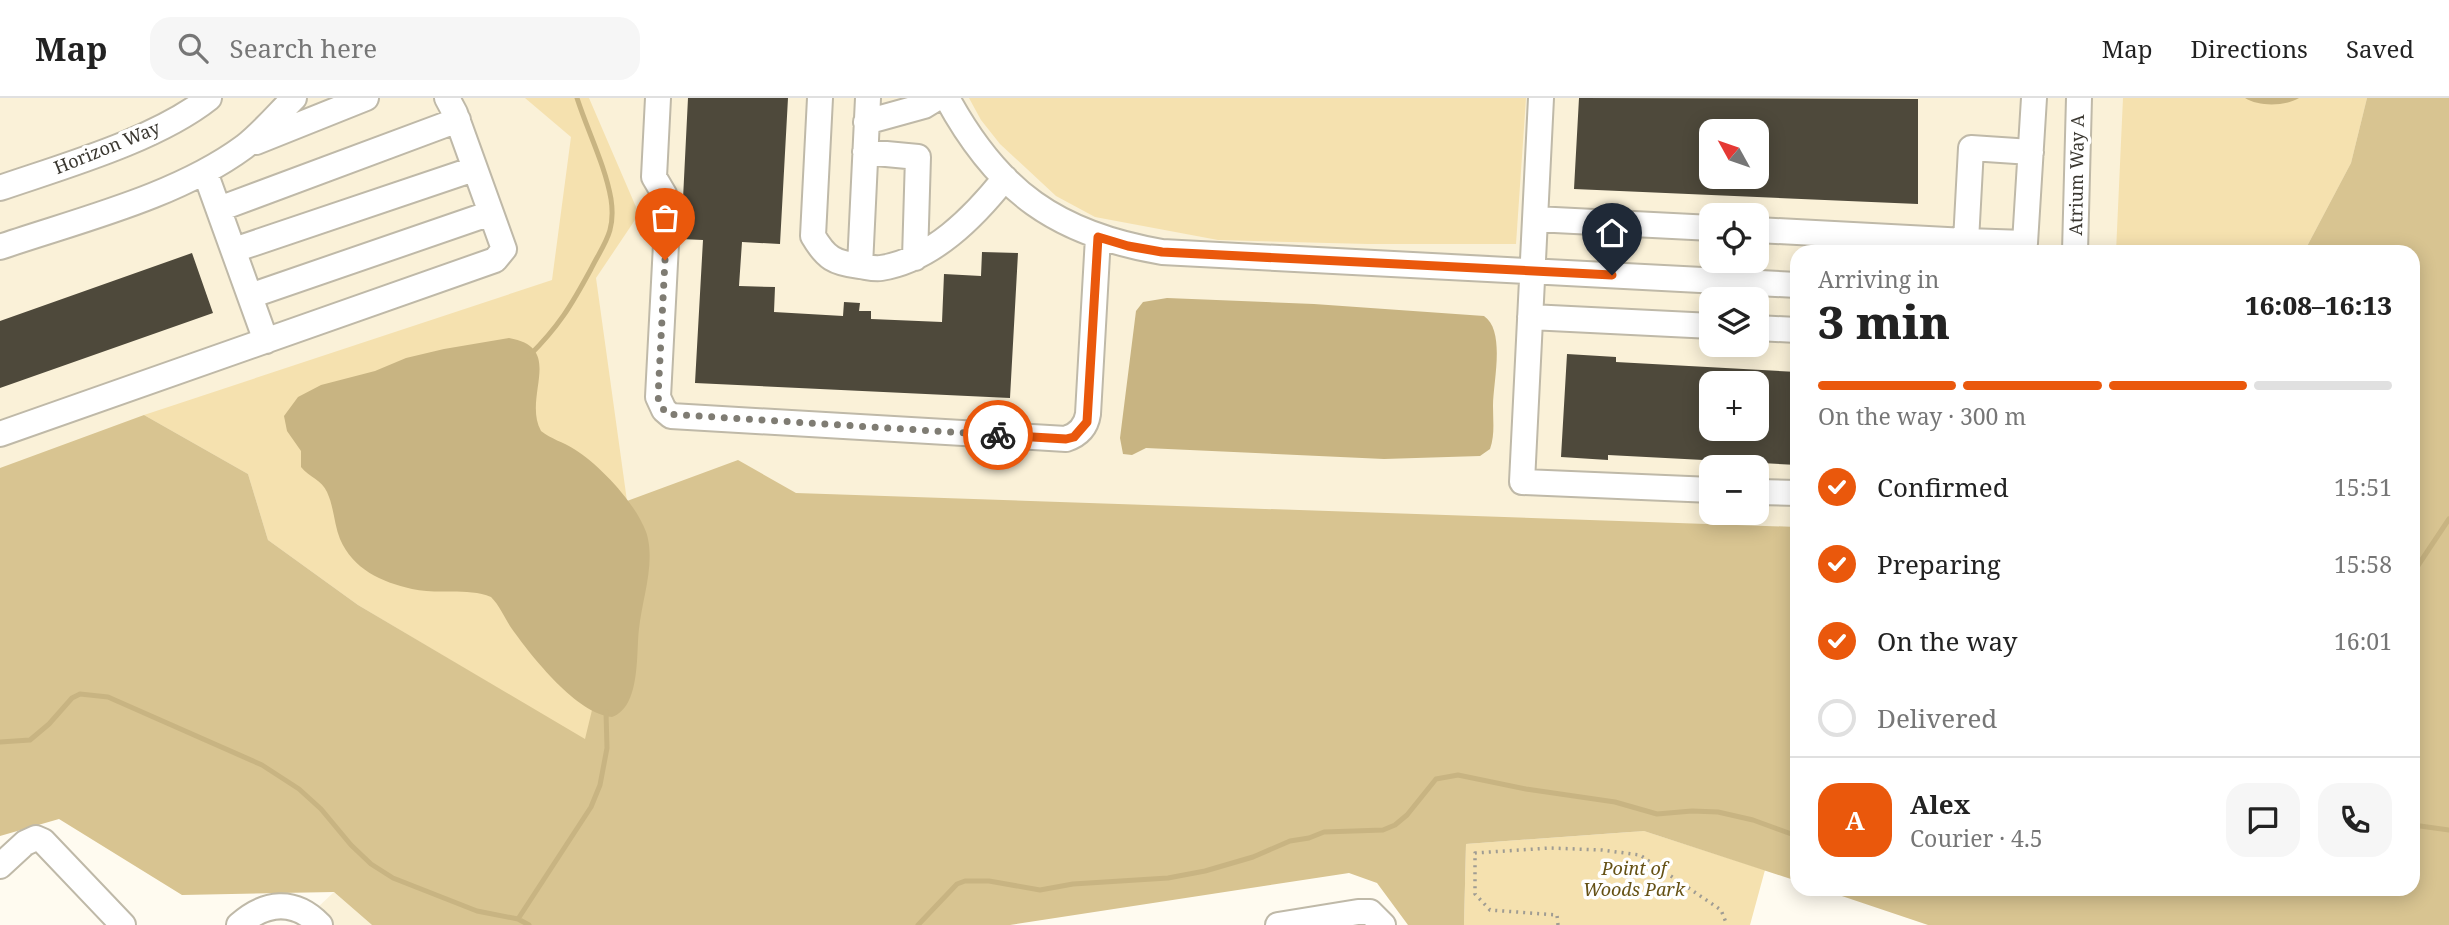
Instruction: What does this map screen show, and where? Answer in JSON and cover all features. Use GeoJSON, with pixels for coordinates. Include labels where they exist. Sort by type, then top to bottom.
{"type":"FeatureCollection","features":[{"type":"Feature","properties":{"kind":"street","name":"Horizon Way"},"geometry":{"type":"LineString","coordinates":[[0,188],[145,135],[196,108],[209,98]]}},
{"type":"Feature","properties":{"kind":"street"},"geometry":{"type":"LineString","coordinates":[[0,247],[139,200],[205,172],[245,146],[294,98]]}},
{"type":"Feature","properties":{"kind":"street"},"geometry":{"type":"LineString","coordinates":[[245,146],[366,98]]}},
{"type":"Feature","properties":{"kind":"street"},"geometry":{"type":"LineString","coordinates":[[658,98],[654,177],[668,206],[658,397],[660,405],[671,415],[1053,439],[1074,437],[1087,422],[1088,414],[1098,237]]}},
{"type":"Feature","properties":{"kind":"street"},"geometry":{"type":"LineString","coordinates":[[820,98],[813,236],[824,254],[846,264],[880,268],[921,256],[990,197],[1005,178]]}},
{"type":"Feature","properties":{"kind":"street"},"geometry":{"type":"LineString","coordinates":[[860,266],[867,110],[924,106],[937,98]]}},
{"type":"Feature","properties":{"kind":"street"},"geometry":{"type":"LineString","coordinates":[[947,98],[964,130],[1005,178],[1034,205],[1098,237],[1128,246],[1162,252],[1790,285]]}},
{"type":"Feature","properties":{"kind":"street"},"geometry":{"type":"LineString","coordinates":[[1541,98],[1522,482],[1699,489]]}},
{"type":"Feature","properties":{"kind":"street"},"geometry":{"type":"LineString","coordinates":[[1985,245],[2025,243],[2034,98]]}},
{"type":"Feature","properties":{"kind":"street","name":"Atrium Way A"},"geometry":{"type":"LineString","coordinates":[[2075,245],[2079,98]]}},
{"type":"Feature","properties":{"kind":"street"},"geometry":{"type":"LineString","coordinates":[[0,435],[495,260],[504,249],[452,109],[219,209]]}},
{"type":"Feature","properties":{"kind":"street"},"geometry":{"type":"LineString","coordinates":[[1965,245],[1971,148],[2031,152]]}},
{"type":"Feature","properties":{"kind":"street"},"geometry":{"type":"LineString","coordinates":[[865,152],[918,157],[915,258]]}},
{"type":"Feature","properties":{"kind":"street"},"geometry":{"type":"LineString","coordinates":[[234,250],[474,169]]}},
{"type":"Feature","properties":{"kind":"street"},"geometry":{"type":"LineString","coordinates":[[205,172],[266,341]]}},
{"type":"Feature","properties":{"kind":"street"},"geometry":{"type":"LineString","coordinates":[[250,296],[491,212]]}},
{"type":"Feature","properties":{"kind":"street"},"geometry":{"type":"LineString","coordinates":[[1535,219],[1699,227]]}},
{"type":"Feature","properties":{"kind":"street"},"geometry":{"type":"LineString","coordinates":[[1769,231],[1952,245]]}},
{"type":"Feature","properties":{"kind":"street"},"geometry":{"type":"LineString","coordinates":[[1530,317],[1699,325]]}},
{"type":"Feature","properties":{"kind":"street"},"geometry":{"type":"LineString","coordinates":[[1769,329],[1790,330]]}},
{"type":"Feature","properties":{"kind":"street"},"geometry":{"type":"LineString","coordinates":[[1769,493],[1790,494]]}},
{"type":"Feature","properties":{"kind":"street"},"geometry":{"type":"LineString","coordinates":[[0,866],[24,843],[36,838],[43,841],[123,925]]}},
{"type":"Feature","properties":{"kind":"street"},"geometry":{"type":"LineString","coordinates":[[239,925],[250,915],[274,905],[300,910],[320,925]]}},
{"type":"Feature","properties":{"kind":"street"},"geometry":{"type":"LineString","coordinates":[[1278,925],[1370,912],[1383,925]]}},
{"type":"Feature","properties":{"kind":"path"},"geometry":{"type":"LineString","coordinates":[[1558,925],[1557,915],[1490,910],[1475,894],[1475,853],[1550,848],[1640,855],[1721,910],[1727,925]]}},
{"type":"Feature","properties":{"kind":"shaded area"},"geometry":{"type":"Polygon","coordinates":[[[0,98],[2397,98],[2334,245],[1790,245],[1790,850],[660,721],[0,789],[0,98]]]}},
{"type":"Feature","properties":{"kind":"shaded area"},"geometry":{"type":"Polygon","coordinates":[[[2245,98],[2299,98],[2287,103],[2272,104],[2245,98]]]}},
{"type":"Feature","properties":{"kind":"shaded area"},"geometry":{"type":"Polygon","coordinates":[[[2367,98],[2449,98],[2449,925],[1928,925],[1842,896],[2420,896],[2420,245],[2308,245],[2351,163],[2367,98]]]}},
{"type":"Feature","properties":{"kind":"shaded area"},"geometry":{"type":"Polygon","coordinates":[[[1167,298],[1314,304],[1484,316],[1491,323],[1497,345],[1490,449],[1480,456],[1384,459],[1146,448],[1132,455],[1123,454],[1120,438],[1136,311],[1143,302],[1167,298]]]}},
{"type":"Feature","properties":{"kind":"shaded area"},"geometry":{"type":"Polygon","coordinates":[[[509,338],[526,343],[535,352],[539,363],[536,403],[541,431],[574,449],[602,471],[634,510],[647,536],[649,573],[639,629],[635,678],[628,702],[612,717],[598,714],[584,706],[556,682],[521,641],[491,597],[472,592],[412,589],[379,578],[360,566],[340,539],[325,488],[301,467],[301,451],[287,431],[284,416],[298,397],[321,385],[375,371],[406,358],[509,338]]]}},
{"type":"Feature","properties":{"kind":"shaded area"},"geometry":{"type":"Polygon","coordinates":[[[144,415],[248,474],[268,540],[358,605],[585,739],[627,501],[738,460],[796,493],[1790,527],[1790,879],[1644,831],[1466,844],[1464,925],[1408,925],[1377,883],[1349,873],[1010,925],[372,925],[334,892],[182,895],[59,819],[0,836],[0,468],[144,415]]]}},
{"type":"Feature","properties":{"kind":"shaded area"},"geometry":{"type":"Polygon","coordinates":[[[334,892],[372,925],[299,925],[334,892]]]}},
{"type":"Feature","properties":{"kind":"green space"},"geometry":{"type":"Polygon","coordinates":[[[525,98],[589,98],[639,214],[596,278],[627,501],[638,662],[585,740],[358,605],[268,540],[248,474],[144,415],[552,280],[571,137],[525,98]]]}},
{"type":"Feature","properties":{"kind":"green space"},"geometry":{"type":"Polygon","coordinates":[[[969,98],[1526,98],[1516,244],[1218,240],[1095,217],[1056,196],[1000,144],[981,120],[969,98]]]}},
{"type":"Feature","properties":{"kind":"green space"},"geometry":{"type":"Polygon","coordinates":[[[2123,98],[2367,98],[2351,163],[2308,245],[2116,245],[2123,98]]]}},
{"type":"Feature","properties":{"kind":"green space","name":"Point of Woods Park"},"geometry":{"type":"Polygon","coordinates":[[[1644,831],[1765,870],[1750,925],[1464,925],[1466,844],[1644,831]]]}},
{"type":"Feature","properties":{"kind":"building"},"geometry":{"type":"Polygon","coordinates":[[[688,98],[788,98],[780,244],[742,242],[739,286],[775,287],[774,312],[843,316],[844,302],[860,303],[859,311],[871,311],[871,319],[942,322],[944,274],[981,276],[982,252],[1018,253],[1010,398],[695,383],[703,240],[681,239],[688,98]]]}},
{"type":"Feature","properties":{"kind":"building"},"geometry":{"type":"Polygon","coordinates":[[[1579,98],[1918,99],[1918,204],[1574,189],[1579,98]]]}},
{"type":"Feature","properties":{"kind":"building"},"geometry":{"type":"Polygon","coordinates":[[[192,253],[213,313],[0,388],[0,321],[192,253]]]}},
{"type":"Feature","properties":{"kind":"building"},"geometry":{"type":"Polygon","coordinates":[[[1567,354],[1616,357],[1616,362],[1790,372],[1790,465],[1769,464],[1769,455],[1699,455],[1699,460],[1608,455],[1608,460],[1561,457],[1567,354]]]}},
{"type":"Feature","properties":{"kind":"waterway"},"geometry":{"type":"LineString","coordinates":[[529,356],[571,305],[604,244],[612,220],[611,199],[601,161],[577,98]]}},
{"type":"Feature","properties":{"kind":"waterway"},"geometry":{"type":"LineString","coordinates":[[2420,562],[2449,519]]}},
{"type":"Feature","properties":{"kind":"waterway"},"geometry":{"type":"LineString","coordinates":[[0,742],[30,740],[49,724],[72,698],[80,694],[108,697],[262,765],[299,789],[371,864],[393,878],[477,911],[518,919],[529,925]]}},
{"type":"Feature","properties":{"kind":"waterway"},"geometry":{"type":"LineString","coordinates":[[518,919],[591,807],[600,785],[607,748],[606,712]]}},
{"type":"Feature","properties":{"kind":"waterway"},"geometry":{"type":"LineString","coordinates":[[918,925],[957,884],[965,881],[989,881],[1040,890],[1073,884],[1168,878],[1253,857],[1290,841],[1324,832],[1383,830],[1395,825],[1407,815],[1436,779],[1458,775],[1526,789],[1615,802],[1657,814],[1718,812],[1753,820],[1790,833]]}},
{"type":"Feature","properties":{"kind":"waterway"},"geometry":{"type":"LineString","coordinates":[[2420,826],[2449,830]]}},
{"type":"Feature","properties":{"kind":"way so far"},"geometry":{"type":"LineString","coordinates":[[665,260],[658,397],[667,414],[998,435]]}},
{"type":"Feature","properties":{"kind":"route"},"geometry":{"type":"LineString","coordinates":[[998,435],[1066,439],[1074,437],[1087,422],[1098,237],[1162,252],[1612,275]]}}]}
